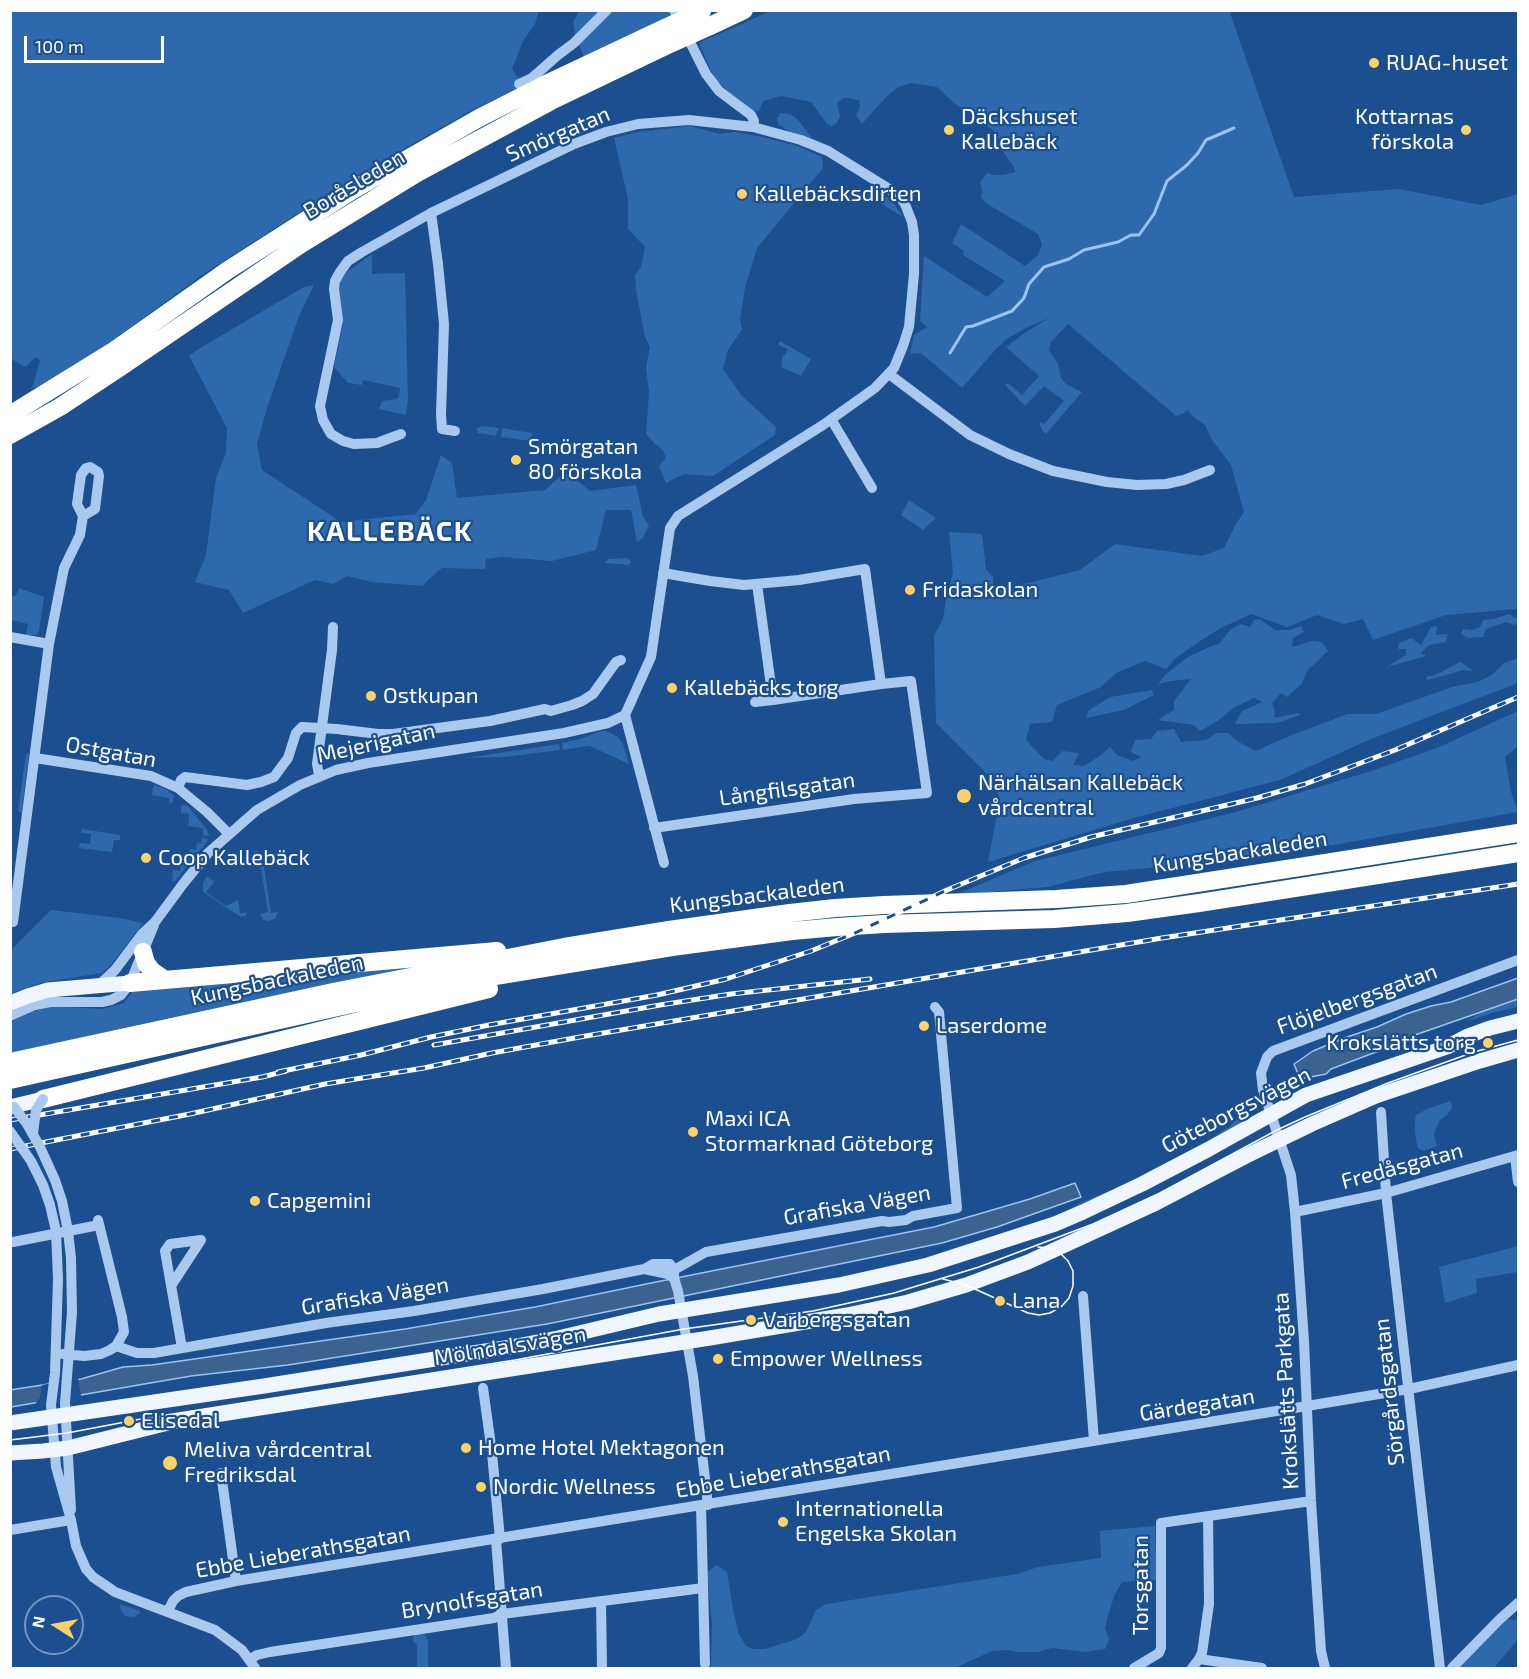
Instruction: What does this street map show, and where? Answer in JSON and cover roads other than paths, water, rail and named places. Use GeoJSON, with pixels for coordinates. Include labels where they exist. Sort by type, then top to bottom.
{"type":"FeatureCollection","features":[{"type":"Feature","properties":{"kind":"highway","name":"Boråsleden"},"geometry":{"type":"LineString","coordinates":[[10,435],[60,407],[301,244],[417,173],[705,16],[744,10]]}},
{"type":"Feature","properties":{"kind":"highway","name":"Boråsleden"},"geometry":{"type":"LineString","coordinates":[[10,415],[112,352],[237,264],[353,190],[479,118],[542,86],[669,35]]}},
{"type":"Feature","properties":{"kind":"highway","name":"Kungsbackaleden"},"geometry":{"type":"LineString","coordinates":[[10,1062],[333,992],[564,947],[716,922],[824,909],[1126,894],[1518,833]]}},
{"type":"Feature","properties":{"kind":"highway","name":"Kungsbackaleden"},"geometry":{"type":"LineString","coordinates":[[10,1080],[347,1005],[483,978],[672,947],[792,931],[884,924],[1054,919],[1127,913],[1518,853]]}},
{"type":"Feature","properties":{"kind":"highway"},"geometry":{"type":"LineString","coordinates":[[130,983],[476,952],[564,947]]}},
{"type":"Feature","properties":{"kind":"highway"},"geometry":{"type":"LineString","coordinates":[[143,952],[146,963],[152,971],[165,980]]}},
{"type":"Feature","properties":{"kind":"highway"},"geometry":{"type":"LineString","coordinates":[[43,1099],[514,983],[583,962]]}},
{"type":"Feature","properties":{"kind":"main road"},"geometry":{"type":"LineString","coordinates":[[10,1003],[48,990],[130,983]]}},
{"type":"Feature","properties":{"kind":"main road","name":"Göteborgsvägen"},"geometry":{"type":"LineString","coordinates":[[1012,1238],[1055,1224],[1142,1184],[1306,1095],[1448,1047],[1490,1028],[1518,1021]]}},
{"type":"Feature","properties":{"kind":"main road","name":"Göteborgsvägen"},"geometry":{"type":"LineString","coordinates":[[1013,1268],[1152,1205],[1246,1156],[1376,1096],[1518,1050]]}},
{"type":"Feature","properties":{"kind":"main road"},"geometry":{"type":"LineString","coordinates":[[12,1106],[43,1099]]}},
{"type":"Feature","properties":{"kind":"main road","name":"Mölndalsvägen"},"geometry":{"type":"LineString","coordinates":[[10,1423],[58,1408],[264,1386],[511,1347],[680,1304],[839,1286],[943,1261],[1012,1238]]}},
{"type":"Feature","properties":{"kind":"main road","name":"Mölndalsvägen"},"geometry":{"type":"LineString","coordinates":[[10,1453],[61,1449],[176,1421],[848,1315],[891,1306],[966,1285],[1013,1268]]}},
{"type":"Feature","properties":{"kind":"street"},"geometry":{"type":"LineString","coordinates":[[519,84],[532,78],[574,43],[607,10]]}},
{"type":"Feature","properties":{"kind":"street"},"geometry":{"type":"LineString","coordinates":[[674,10],[706,74],[719,91],[751,115],[754,121],[753,127]]}},
{"type":"Feature","properties":{"kind":"street","name":"Smörgatan"},"geometry":{"type":"LineString","coordinates":[[401,434],[377,443],[354,444],[331,434],[323,420],[320,406],[338,320],[335,280],[348,261],[431,213],[574,144],[619,128],[638,124],[689,120],[753,127],[801,140],[828,151],[900,197],[912,222],[914,274],[910,317],[903,346],[894,368],[875,388],[831,419],[678,516],[670,528],[651,657],[625,715]]}},
{"type":"Feature","properties":{"kind":"street"},"geometry":{"type":"LineString","coordinates":[[431,213],[444,324],[442,429],[455,431]]}},
{"type":"Feature","properties":{"kind":"street"},"geometry":{"type":"LineString","coordinates":[[889,375],[970,435],[1009,454],[1053,471],[1107,482],[1137,485],[1166,484],[1210,470]]}},
{"type":"Feature","properties":{"kind":"street"},"geometry":{"type":"LineString","coordinates":[[831,419],[872,488]]}},
{"type":"Feature","properties":{"kind":"street"},"geometry":{"type":"LineString","coordinates":[[13,922],[15,873],[35,758],[49,644],[64,568],[80,535],[83,516]]}},
{"type":"Feature","properties":{"kind":"street"},"geometry":{"type":"LineString","coordinates":[[663,573],[744,585],[799,580],[865,568],[881,684],[755,702]]}},
{"type":"Feature","properties":{"kind":"street"},"geometry":{"type":"LineString","coordinates":[[758,584],[773,700]]}},
{"type":"Feature","properties":{"kind":"street"},"geometry":{"type":"LineString","coordinates":[[319,776],[317,764],[333,627]]}},
{"type":"Feature","properties":{"kind":"street"},"geometry":{"type":"LineString","coordinates":[[10,636],[49,644]]}},
{"type":"Feature","properties":{"kind":"street","name":"Mejerigatan"},"geometry":{"type":"LineString","coordinates":[[321,728],[393,734],[490,721],[544,710],[551,711],[582,701],[593,694],[616,662],[621,660]]}},
{"type":"Feature","properties":{"kind":"street","name":"Långfilsgatan"},"geometry":{"type":"LineString","coordinates":[[654,828],[854,799],[927,793],[910,681],[881,684]]}},
{"type":"Feature","properties":{"kind":"street"},"geometry":{"type":"LineString","coordinates":[[625,715],[664,862]]}},
{"type":"Feature","properties":{"kind":"street","name":"Mejerigatan"},"geometry":{"type":"LineString","coordinates":[[99,986],[115,970],[142,934],[155,922],[208,853],[268,802],[319,776],[336,770],[564,733],[608,723],[625,715]]}},
{"type":"Feature","properties":{"kind":"street","name":"Ostgatan"},"geometry":{"type":"LineString","coordinates":[[178,788],[185,777],[247,785],[274,777],[288,758],[298,729],[321,728]]}},
{"type":"Feature","properties":{"kind":"street","name":"Ostgatan"},"geometry":{"type":"LineString","coordinates":[[35,758],[151,776],[178,788],[229,834]]}},
{"type":"Feature","properties":{"kind":"street","name":"Mejerigatan"},"geometry":{"type":"LineString","coordinates":[[10,1016],[35,1005],[50,1002],[102,1002],[121,995],[130,983],[155,922]]}},
{"type":"Feature","properties":{"kind":"street","name":"Flöjelbergsgatan"},"geometry":{"type":"LineString","coordinates":[[1271,1114],[1261,1080],[1267,1057],[1274,1051],[1518,960]]}},
{"type":"Feature","properties":{"kind":"street","name":"Grafiska Vägen"},"geometry":{"type":"LineString","coordinates":[[116,1346],[137,1353],[154,1353],[543,1289],[644,1269],[674,1274],[706,1252],[882,1221],[906,1220],[913,1216],[957,1208],[939,1012],[935,1007]]}},
{"type":"Feature","properties":{"kind":"street"},"geometry":{"type":"LineString","coordinates":[[33,1134],[36,1110],[43,1099]]}},
{"type":"Feature","properties":{"kind":"street"},"geometry":{"type":"LineString","coordinates":[[12,1106],[33,1134],[47,1161],[62,1202],[68,1231],[73,1279],[69,1355],[66,1380],[58,1408]]}},
{"type":"Feature","properties":{"kind":"street","name":"Sörgårdsgatan"},"geometry":{"type":"LineString","coordinates":[[1381,1112],[1386,1192],[1440,1668]]}},
{"type":"Feature","properties":{"kind":"street","name":"Krokslätts Parkgata"},"geometry":{"type":"LineString","coordinates":[[1271,1114],[1291,1175],[1295,1212],[1311,1501],[1324,1668]]}},
{"type":"Feature","properties":{"kind":"street"},"geometry":{"type":"LineString","coordinates":[[10,1131],[31,1161],[43,1185],[56,1231],[58,1279],[54,1383],[61,1449],[58,1480],[71,1520],[76,1546],[86,1569],[93,1577],[115,1592],[215,1630],[233,1642],[252,1664]]}},
{"type":"Feature","properties":{"kind":"street"},"geometry":{"type":"LineString","coordinates":[[1516,1156],[1518,1182]]}},
{"type":"Feature","properties":{"kind":"street","name":"Fredåsgatan"},"geometry":{"type":"LineString","coordinates":[[1295,1212],[1386,1192],[1516,1156]]}},
{"type":"Feature","properties":{"kind":"street"},"geometry":{"type":"LineString","coordinates":[[13,1242],[99,1223],[124,1332],[116,1346],[101,1354],[84,1356],[56,1353]]}},
{"type":"Feature","properties":{"kind":"street"},"geometry":{"type":"LineString","coordinates":[[674,1274],[696,1396],[705,1506],[705,1664]]}},
{"type":"Feature","properties":{"kind":"street"},"geometry":{"type":"LineString","coordinates":[[171,1286],[182,1348]]}},
{"type":"Feature","properties":{"kind":"street"},"geometry":{"type":"LineString","coordinates":[[1083,1296],[1094,1441]]}},
{"type":"Feature","properties":{"kind":"street","name":"Gärdegatan"},"geometry":{"type":"LineString","coordinates":[[1094,1441],[1409,1389],[1518,1365]]}},
{"type":"Feature","properties":{"kind":"street"},"geometry":{"type":"LineString","coordinates":[[483,1388],[492,1453],[506,1668]]}},
{"type":"Feature","properties":{"kind":"street","name":"Ebbe Lieberathsgatan"},"geometry":{"type":"LineString","coordinates":[[168,1611],[173,1601],[186,1592],[236,1581],[1094,1441]]}},
{"type":"Feature","properties":{"kind":"street"},"geometry":{"type":"LineString","coordinates":[[221,1473],[236,1581]]}},
{"type":"Feature","properties":{"kind":"street"},"geometry":{"type":"LineString","coordinates":[[1192,1668],[1199,1659],[1210,1594],[1208,1516],[1311,1501]]}},
{"type":"Feature","properties":{"kind":"street","name":"Torsgatan"},"geometry":{"type":"LineString","coordinates":[[1134,1668],[1160,1651],[1161,1523],[1208,1516]]}},
{"type":"Feature","properties":{"kind":"street"},"geometry":{"type":"LineString","coordinates":[[10,1530],[71,1520]]}},
{"type":"Feature","properties":{"kind":"street","name":"Brynolfsgatan"},"geometry":{"type":"LineString","coordinates":[[252,1664],[257,1654],[494,1618],[502,1614],[704,1588]]}},
{"type":"Feature","properties":{"kind":"street"},"geometry":{"type":"LineString","coordinates":[[601,1600],[602,1668]]}},
{"type":"Feature","properties":{"kind":"street"},"geometry":{"type":"LineString","coordinates":[[1452,1668],[1518,1603]]}},
{"type":"Feature","properties":{"kind":"street"},"geometry":{"type":"LineString","coordinates":[[1199,1659],[1258,1668]]}},
{"type":"Feature","properties":{"kind":"waterway"},"geometry":{"type":"LineString","coordinates":[[950,353],[966,327],[1012,311],[1024,298],[1029,284],[1044,267],[1069,259],[1084,250],[1118,242],[1131,235],[1139,235],[1154,214],[1167,181],[1187,165],[1206,140],[1234,128]]}},
{"type":"Feature","properties":{"kind":"tram line"},"geometry":{"type":"LineString","coordinates":[[10,1440],[67,1433],[141,1419],[515,1360],[684,1329],[813,1311],[894,1293],[979,1267],[1093,1224],[1160,1193],[1305,1117],[1388,1083],[1474,1052],[1518,1040]]}},
{"type":"Feature","properties":{"kind":"tram line"},"geometry":{"type":"LineString","coordinates":[[943,1279],[966,1285],[1028,1313],[1039,1315],[1050,1313],[1062,1306],[1069,1298],[1073,1286],[1073,1271],[1068,1261],[1060,1253],[1051,1248],[1038,1247]]}},
{"type":"Feature","properties":{"kind":"railway"},"geometry":{"type":"LineString","coordinates":[[278,1072],[361,1055],[431,1037],[657,995],[726,979],[811,951],[1024,858],[1091,837],[1257,798],[1305,784],[1395,750],[1518,697]]}},
{"type":"Feature","properties":{"kind":"railway"},"geometry":{"type":"LineString","coordinates":[[10,1149],[190,1114],[325,1084],[424,1068],[580,1037],[1162,938],[1518,884]]}},
{"type":"Feature","properties":{"kind":"railway"},"geometry":{"type":"LineString","coordinates":[[434,1045],[731,994],[870,979]]}},
{"type":"Feature","properties":{"kind":"railway"},"geometry":{"type":"LineString","coordinates":[[10,1120],[286,1071]]}},
{"type":"Feature","properties":{"kind":"place","name":"RUAG-huset"},"geometry":{"type":"Point","coordinates":[1374,63]}},
{"type":"Feature","properties":{"kind":"place","name":"Däckshuset Kallebäck"},"geometry":{"type":"Point","coordinates":[949,130]}},
{"type":"Feature","properties":{"kind":"place","name":"Kottarnas förskola"},"geometry":{"type":"Point","coordinates":[1466,130]}},
{"type":"Feature","properties":{"kind":"place","name":"Kallebäcksdirten"},"geometry":{"type":"Point","coordinates":[742,194]}},
{"type":"Feature","properties":{"kind":"place","name":"Smörgatan 80 förskola"},"geometry":{"type":"Point","coordinates":[516,460]}},
{"type":"Feature","properties":{"kind":"place","name":"Fridaskolan"},"geometry":{"type":"Point","coordinates":[910,590]}},
{"type":"Feature","properties":{"kind":"place","name":"Kallebäcks torg"},"geometry":{"type":"Point","coordinates":[672,688]}},
{"type":"Feature","properties":{"kind":"place","name":"Ostkupan"},"geometry":{"type":"Point","coordinates":[371,696]}},
{"type":"Feature","properties":{"kind":"place","name":"Närhälsan Kallebäck vårdcentral"},"geometry":{"type":"Point","coordinates":[964,796]}},
{"type":"Feature","properties":{"kind":"place","name":"Coop Kallebäck"},"geometry":{"type":"Point","coordinates":[146,858]}},
{"type":"Feature","properties":{"kind":"place","name":"Laserdome"},"geometry":{"type":"Point","coordinates":[924,1026]}},
{"type":"Feature","properties":{"kind":"place","name":"Krokslätts torg"},"geometry":{"type":"Point","coordinates":[1488,1043]}},
{"type":"Feature","properties":{"kind":"place","name":"Maxi ICA Stormarknad Göteborg"},"geometry":{"type":"Point","coordinates":[693,1132]}},
{"type":"Feature","properties":{"kind":"place","name":"Capgemini"},"geometry":{"type":"Point","coordinates":[255,1201]}},
{"type":"Feature","properties":{"kind":"place","name":"Lana"},"geometry":{"type":"Point","coordinates":[1000,1301]}},
{"type":"Feature","properties":{"kind":"place","name":"Varbergsgatan"},"geometry":{"type":"Point","coordinates":[751,1320]}},
{"type":"Feature","properties":{"kind":"place","name":"Empower Wellness"},"geometry":{"type":"Point","coordinates":[718,1359]}},
{"type":"Feature","properties":{"kind":"place","name":"Elisedal"},"geometry":{"type":"Point","coordinates":[129,1421]}},
{"type":"Feature","properties":{"kind":"place","name":"Home Hotel Mektagonen"},"geometry":{"type":"Point","coordinates":[466,1448]}},
{"type":"Feature","properties":{"kind":"place","name":"Meliva vårdcentral Fredriksdal"},"geometry":{"type":"Point","coordinates":[170,1463]}},
{"type":"Feature","properties":{"kind":"place","name":"Nordic Wellness"},"geometry":{"type":"Point","coordinates":[481,1487]}},
{"type":"Feature","properties":{"kind":"place","name":"Internationella Engelska Skolan"},"geometry":{"type":"Point","coordinates":[783,1522]}},
{"type":"Feature","properties":{"kind":"district","name":"KALLEBÄCK"},"geometry":{"type":"Point","coordinates":[390,532]}}]}
